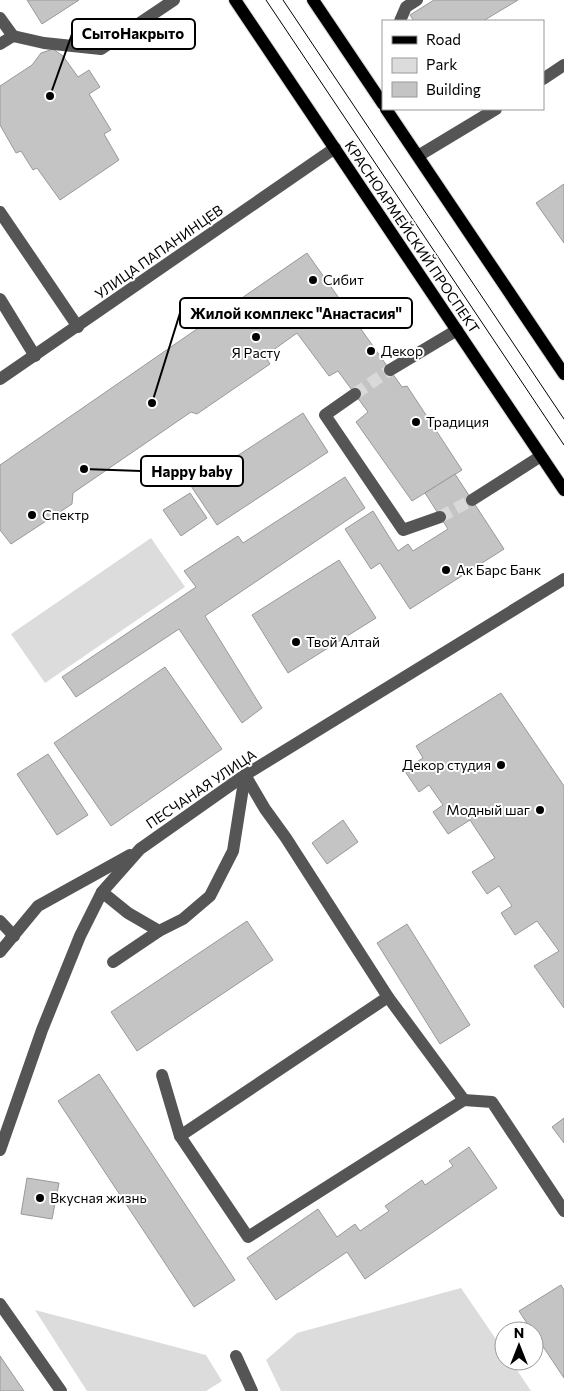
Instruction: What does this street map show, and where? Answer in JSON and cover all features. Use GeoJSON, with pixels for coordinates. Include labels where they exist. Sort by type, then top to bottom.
{"type":"FeatureCollection","features":[{"type":"Feature","properties":{"kind":"main road","name":"КРАСНОАРМЕЙСКИЙ ПРОСПЕКТ"},"geometry":{"type":"LineString","coordinates":[[234,0],[564,490]]}},
{"type":"Feature","properties":{"kind":"main road"},"geometry":{"type":"LineString","coordinates":[[313,0],[382,103]]}},
{"type":"Feature","properties":{"kind":"main road"},"geometry":{"type":"LineString","coordinates":[[387,110],[564,374]]}},
{"type":"Feature","properties":{"kind":"street"},"geometry":{"type":"LineString","coordinates":[[0,18],[13,36],[44,44],[101,49],[174,0]]}},
{"type":"Feature","properties":{"kind":"street"},"geometry":{"type":"LineString","coordinates":[[400,20],[406,7],[417,0]]}},
{"type":"Feature","properties":{"kind":"street"},"geometry":{"type":"LineString","coordinates":[[0,44],[13,36]]}},
{"type":"Feature","properties":{"kind":"street"},"geometry":{"type":"LineString","coordinates":[[544,78],[564,65]]}},
{"type":"Feature","properties":{"kind":"street"},"geometry":{"type":"LineString","coordinates":[[418,156],[491,110]]}},
{"type":"Feature","properties":{"kind":"street","name":"УЛИЦА ПАПАНИНЦЕВ"},"geometry":{"type":"LineString","coordinates":[[0,379],[335,148]]}},
{"type":"Feature","properties":{"kind":"street"},"geometry":{"type":"LineString","coordinates":[[0,212],[78,327]]}},
{"type":"Feature","properties":{"kind":"street"},"geometry":{"type":"LineString","coordinates":[[0,299],[34,356]]}},
{"type":"Feature","properties":{"kind":"street"},"geometry":{"type":"LineString","coordinates":[[390,370],[457,330]]}},
{"type":"Feature","properties":{"kind":"street"},"geometry":{"type":"LineString","coordinates":[[355,394],[325,415],[403,530],[440,517]]}},
{"type":"Feature","properties":{"kind":"street"},"geometry":{"type":"LineString","coordinates":[[472,500],[541,456]]}},
{"type":"Feature","properties":{"kind":"street","name":"ПЕСЧАНАЯ УЛИЦА"},"geometry":{"type":"LineString","coordinates":[[0,1150],[42,1030],[80,936],[102,892],[140,849],[245,775],[564,579]]}},
{"type":"Feature","properties":{"kind":"street"},"geometry":{"type":"LineString","coordinates":[[113,962],[159,930],[183,919],[210,896],[233,851],[245,775]]}},
{"type":"Feature","properties":{"kind":"street"},"geometry":{"type":"LineString","coordinates":[[245,775],[265,809],[286,838],[388,997],[464,1100]]}},
{"type":"Feature","properties":{"kind":"street"},"geometry":{"type":"LineString","coordinates":[[0,952],[38,906],[140,849]]}},
{"type":"Feature","properties":{"kind":"street"},"geometry":{"type":"LineString","coordinates":[[102,892],[128,913],[159,930]]}},
{"type":"Feature","properties":{"kind":"street"},"geometry":{"type":"LineString","coordinates":[[0,921],[14,936]]}},
{"type":"Feature","properties":{"kind":"street"},"geometry":{"type":"LineString","coordinates":[[180,1136],[388,997]]}},
{"type":"Feature","properties":{"kind":"street"},"geometry":{"type":"LineString","coordinates":[[162,1075],[180,1136],[248,1237],[464,1100],[492,1102],[564,1211]]}},
{"type":"Feature","properties":{"kind":"street"},"geometry":{"type":"LineString","coordinates":[[0,1304],[61,1391]]}},
{"type":"Feature","properties":{"kind":"street"},"geometry":{"type":"LineString","coordinates":[[236,1356],[252,1391]]}},
{"type":"Feature","properties":{"kind":"green space"},"geometry":{"type":"Polygon","coordinates":[[[151,538],[185,587],[45,683],[11,634],[151,538]]]}},
{"type":"Feature","properties":{"kind":"green space"},"geometry":{"type":"Polygon","coordinates":[[[461,1288],[494,1336],[494,1371],[518,1371],[531,1391],[281,1391],[266,1360],[297,1333],[461,1288]]]}},
{"type":"Feature","properties":{"kind":"green space"},"geometry":{"type":"Polygon","coordinates":[[[35,1310],[206,1355],[222,1381],[206,1391],[87,1391],[35,1310]]]}},
{"type":"Feature","properties":{"kind":"building"},"geometry":{"type":"Polygon","coordinates":[[[27,0],[79,0],[42,24],[27,0]]]}},
{"type":"Feature","properties":{"kind":"building"},"geometry":{"type":"Polygon","coordinates":[[[434,0],[518,0],[485,20],[413,20],[410,15],[434,0]]]}},
{"type":"Feature","properties":{"kind":"building"},"geometry":{"type":"Polygon","coordinates":[[[53,49],[63,56],[78,77],[89,70],[100,87],[89,94],[111,130],[104,134],[119,160],[60,200],[37,168],[33,170],[21,151],[16,153],[0,125],[0,86],[32,65],[41,53],[53,49]]]}},
{"type":"Feature","properties":{"kind":"building"},"geometry":{"type":"Polygon","coordinates":[[[564,184],[564,243],[536,203],[564,184]]]}},
{"type":"Feature","properties":{"kind":"building"},"geometry":{"type":"Polygon","coordinates":[[[307,253],[402,387],[407,386],[462,470],[412,501],[356,422],[368,412],[338,371],[329,376],[297,333],[265,356],[270,364],[197,414],[191,412],[73,493],[72,504],[11,544],[0,530],[0,465],[307,253]]]}},
{"type":"Feature","properties":{"kind":"building"},"geometry":{"type":"Polygon","coordinates":[[[303,413],[328,452],[217,525],[191,486],[303,413]]]}},
{"type":"Feature","properties":{"kind":"building"},"geometry":{"type":"Polygon","coordinates":[[[455,474],[504,549],[410,609],[380,563],[371,569],[345,529],[373,511],[398,551],[408,544],[413,551],[448,529],[425,493],[455,474]]]}},
{"type":"Feature","properties":{"kind":"building"},"geometry":{"type":"Polygon","coordinates":[[[345,477],[365,508],[205,616],[262,708],[242,723],[179,629],[76,697],[62,677],[196,587],[184,571],[238,536],[243,543],[345,477]]]}},
{"type":"Feature","properties":{"kind":"building"},"geometry":{"type":"Polygon","coordinates":[[[190,493],[207,518],[181,536],[163,510],[190,493]]]}},
{"type":"Feature","properties":{"kind":"building"},"geometry":{"type":"Polygon","coordinates":[[[339,560],[376,618],[288,673],[252,615],[339,560]]]}},
{"type":"Feature","properties":{"kind":"building"},"geometry":{"type":"Polygon","coordinates":[[[165,667],[222,749],[111,826],[54,743],[165,667]]]}},
{"type":"Feature","properties":{"kind":"building"},"geometry":{"type":"Polygon","coordinates":[[[501,693],[564,786],[564,1008],[534,966],[559,951],[537,921],[515,935],[501,913],[512,906],[499,886],[487,894],[472,872],[495,858],[470,820],[448,834],[433,812],[443,805],[429,785],[419,792],[404,770],[423,758],[416,746],[501,693]]]}},
{"type":"Feature","properties":{"kind":"building"},"geometry":{"type":"Polygon","coordinates":[[[48,754],[88,815],[57,835],[17,774],[48,754]]]}},
{"type":"Feature","properties":{"kind":"building"},"geometry":{"type":"Polygon","coordinates":[[[343,820],[358,842],[327,864],[312,843],[343,820]]]}},
{"type":"Feature","properties":{"kind":"building"},"geometry":{"type":"Polygon","coordinates":[[[247,921],[273,960],[137,1051],[111,1012],[247,921]]]}},
{"type":"Feature","properties":{"kind":"building"},"geometry":{"type":"Polygon","coordinates":[[[407,924],[470,1025],[440,1044],[377,943],[407,924]]]}},
{"type":"Feature","properties":{"kind":"building"},"geometry":{"type":"Polygon","coordinates":[[[99,1074],[235,1280],[194,1307],[58,1101],[99,1074]]]}},
{"type":"Feature","properties":{"kind":"building"},"geometry":{"type":"Polygon","coordinates":[[[564,1118],[564,1143],[552,1127],[564,1118]]]}},
{"type":"Feature","properties":{"kind":"building"},"geometry":{"type":"Polygon","coordinates":[[[469,1147],[497,1188],[365,1279],[347,1252],[276,1300],[247,1258],[318,1209],[337,1237],[355,1224],[360,1231],[389,1211],[385,1206],[422,1180],[425,1185],[453,1166],[449,1161],[469,1147]]]}},
{"type":"Feature","properties":{"kind":"building","name":"Вкусная жизнь"},"geometry":{"type":"Polygon","coordinates":[[[27,1178],[59,1183],[52,1219],[21,1214],[27,1178]]]}},
{"type":"Feature","properties":{"kind":"building"},"geometry":{"type":"Polygon","coordinates":[[[561,1285],[564,1290],[564,1378],[544,1348],[544,1321],[526,1321],[519,1311],[561,1285]]]}},
{"type":"Feature","properties":{"kind":"building"},"geometry":{"type":"Polygon","coordinates":[[[0,1356],[24,1391],[0,1391],[0,1356]]]}},
{"type":"Feature","properties":{"kind":"tunnel"},"geometry":{"type":"LineString","coordinates":[[355,394],[390,370]]}},
{"type":"Feature","properties":{"kind":"tunnel"},"geometry":{"type":"LineString","coordinates":[[440,517],[472,500]]}},
{"type":"Feature","properties":{"kind":"tram line"},"geometry":{"type":"LineString","coordinates":[[266,0],[564,445]]}},
{"type":"Feature","properties":{"kind":"tram line"},"geometry":{"type":"LineString","coordinates":[[283,0],[564,419]]}},
{"type":"Feature","properties":{"kind":"place","name":"СытоНакрыто"},"geometry":{"type":"Point","coordinates":[50,96]}},
{"type":"Feature","properties":{"kind":"place","name":"Сибит"},"geometry":{"type":"Point","coordinates":[313,280]}},
{"type":"Feature","properties":{"kind":"place","name":"Я Расту"},"geometry":{"type":"Point","coordinates":[256,337]}},
{"type":"Feature","properties":{"kind":"place","name":"Декор"},"geometry":{"type":"Point","coordinates":[371,351]}},
{"type":"Feature","properties":{"kind":"place","name":"Жилой комплекс \"Анастасия\""},"geometry":{"type":"Point","coordinates":[152,403]}},
{"type":"Feature","properties":{"kind":"place","name":"Традиция"},"geometry":{"type":"Point","coordinates":[416,422]}},
{"type":"Feature","properties":{"kind":"place","name":"Happy baby"},"geometry":{"type":"Point","coordinates":[84,469]}},
{"type":"Feature","properties":{"kind":"place","name":"Спектр"},"geometry":{"type":"Point","coordinates":[32,515]}},
{"type":"Feature","properties":{"kind":"place","name":"Ак Барс Банк"},"geometry":{"type":"Point","coordinates":[446,570]}},
{"type":"Feature","properties":{"kind":"place","name":"Твой Алтай"},"geometry":{"type":"Point","coordinates":[296,642]}},
{"type":"Feature","properties":{"kind":"place","name":"Декор студия"},"geometry":{"type":"Point","coordinates":[501,765]}},
{"type":"Feature","properties":{"kind":"place","name":"Модный шаг"},"geometry":{"type":"Point","coordinates":[540,810]}},
{"type":"Feature","properties":{"kind":"place","name":"Вкусная жизнь"},"geometry":{"type":"Point","coordinates":[40,1198]}}]}
